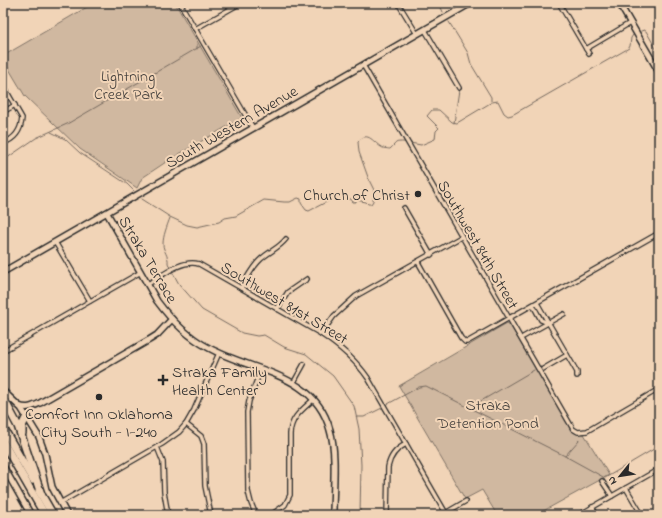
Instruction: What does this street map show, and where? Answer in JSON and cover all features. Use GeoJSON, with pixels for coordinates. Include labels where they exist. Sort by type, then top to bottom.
{"type":"FeatureCollection","features":[{"type":"Feature","properties":{"kind":"highway"},"geometry":{"type":"LineString","coordinates":[[3,398],[14,417],[22,437],[41,494]]}},
{"type":"Feature","properties":{"kind":"highway"},"geometry":{"type":"LineString","coordinates":[[22,437],[22,426],[26,416]]}},
{"type":"Feature","properties":{"kind":"highway"},"geometry":{"type":"LineString","coordinates":[[3,428],[53,515]]}},
{"type":"Feature","properties":{"kind":"highway"},"geometry":{"type":"LineString","coordinates":[[3,443],[45,515]]}},
{"type":"Feature","properties":{"kind":"main road","name":"South Western Avenue"},"geometry":{"type":"LineString","coordinates":[[3,272],[471,3]]}},
{"type":"Feature","properties":{"kind":"main road"},"geometry":{"type":"LineString","coordinates":[[619,3],[659,72]]}},
{"type":"Feature","properties":{"kind":"main road","name":"Straka Terrace"},"geometry":{"type":"LineString","coordinates":[[107,213],[157,301],[172,319],[192,338],[219,353],[294,382],[314,399],[325,415],[332,440],[334,515]]}},
{"type":"Feature","properties":{"kind":"main road"},"geometry":{"type":"LineString","coordinates":[[19,406],[25,408],[32,407],[157,335],[172,319]]}},
{"type":"Feature","properties":{"kind":"main road"},"geometry":{"type":"LineString","coordinates":[[3,391],[19,406],[41,442],[50,482],[67,515]]}},
{"type":"Feature","properties":{"kind":"main road"},"geometry":{"type":"LineString","coordinates":[[26,416],[32,407]]}},
{"type":"Feature","properties":{"kind":"main road"},"geometry":{"type":"LineString","coordinates":[[3,466],[31,515]]}},
{"type":"Feature","properties":{"kind":"street"},"geometry":{"type":"LineString","coordinates":[[180,3],[253,128]]}},
{"type":"Feature","properties":{"kind":"street"},"geometry":{"type":"LineString","coordinates":[[195,29],[241,3]]}},
{"type":"Feature","properties":{"kind":"street"},"geometry":{"type":"LineString","coordinates":[[398,3],[417,34]]}},
{"type":"Feature","properties":{"kind":"street"},"geometry":{"type":"LineString","coordinates":[[559,3],[589,54]]}},
{"type":"Feature","properties":{"kind":"street"},"geometry":{"type":"LineString","coordinates":[[586,49],[630,23]]}},
{"type":"Feature","properties":{"kind":"street"},"geometry":{"type":"LineString","coordinates":[[425,30],[459,88]]}},
{"type":"Feature","properties":{"kind":"street","name":"Southwest 84th Street"},"geometry":{"type":"LineString","coordinates":[[363,65],[571,427],[578,432],[587,430],[659,389]]}},
{"type":"Feature","properties":{"kind":"street"},"geometry":{"type":"LineString","coordinates":[[3,85],[22,118],[17,136],[3,143]]}},
{"type":"Feature","properties":{"kind":"street"},"geometry":{"type":"LineString","coordinates":[[3,112],[15,105]]}},
{"type":"Feature","properties":{"kind":"street"},"geometry":{"type":"LineString","coordinates":[[404,208],[431,255]]}},
{"type":"Feature","properties":{"kind":"street"},"geometry":{"type":"LineString","coordinates":[[418,262],[461,338],[466,342],[471,341],[659,233]]}},
{"type":"Feature","properties":{"kind":"street"},"geometry":{"type":"LineString","coordinates":[[320,334],[334,316],[353,298],[461,237]]}},
{"type":"Feature","properties":{"kind":"street"},"geometry":{"type":"LineString","coordinates":[[241,288],[258,262],[267,254],[281,246],[286,239]]}},
{"type":"Feature","properties":{"kind":"street"},"geometry":{"type":"LineString","coordinates":[[55,242],[90,301]]}},
{"type":"Feature","properties":{"kind":"street","name":"Southwest 81st Street"},"geometry":{"type":"LineString","coordinates":[[148,284],[181,265],[193,263],[202,266],[320,334],[344,350],[373,386],[445,514]]}},
{"type":"Feature","properties":{"kind":"street"},"geometry":{"type":"LineString","coordinates":[[3,351],[141,272]]}},
{"type":"Feature","properties":{"kind":"street"},"geometry":{"type":"LineString","coordinates":[[277,309],[288,292],[307,279]]}},
{"type":"Feature","properties":{"kind":"street"},"geometry":{"type":"LineString","coordinates":[[537,303],[577,372],[577,376]]}},
{"type":"Feature","properties":{"kind":"street"},"geometry":{"type":"LineString","coordinates":[[533,305],[542,320],[548,323]]}},
{"type":"Feature","properties":{"kind":"street"},"geometry":{"type":"LineString","coordinates":[[523,338],[564,314]]}},
{"type":"Feature","properties":{"kind":"street"},"geometry":{"type":"LineString","coordinates":[[60,503],[157,447],[186,424],[194,410],[219,353]]}},
{"type":"Feature","properties":{"kind":"street"},"geometry":{"type":"LineString","coordinates":[[543,369],[567,355]]}},
{"type":"Feature","properties":{"kind":"street"},"geometry":{"type":"LineString","coordinates":[[294,382],[304,364]]}},
{"type":"Feature","properties":{"kind":"street"},"geometry":{"type":"LineString","coordinates":[[256,515],[248,491],[247,419],[250,401],[261,369]]}},
{"type":"Feature","properties":{"kind":"street"},"geometry":{"type":"LineString","coordinates":[[271,515],[285,505],[290,495],[291,424],[297,414],[314,399]]}},
{"type":"Feature","properties":{"kind":"street"},"geometry":{"type":"LineString","coordinates":[[186,424],[199,434],[204,444],[205,486],[211,515]]}},
{"type":"Feature","properties":{"kind":"street"},"geometry":{"type":"LineString","coordinates":[[387,515],[388,467],[394,453],[406,444]]}},
{"type":"Feature","properties":{"kind":"street"},"geometry":{"type":"LineString","coordinates":[[157,447],[163,462],[164,492],[168,515]]}},
{"type":"Feature","properties":{"kind":"street"},"geometry":{"type":"LineString","coordinates":[[579,515],[659,469]]}},
{"type":"Feature","properties":{"kind":"street"},"geometry":{"type":"LineString","coordinates":[[602,481],[612,496]]}},
{"type":"Feature","properties":{"kind":"street"},"geometry":{"type":"LineString","coordinates":[[626,488],[642,515]]}},
{"type":"Feature","properties":{"kind":"street"},"geometry":{"type":"LineString","coordinates":[[445,514],[466,501]]}},
{"type":"Feature","properties":{"kind":"street"},"geometry":{"type":"LineString","coordinates":[[592,507],[597,515]]}},
{"type":"Feature","properties":{"kind":"street"},"geometry":{"type":"LineString","coordinates":[[654,515],[659,512]]}},
{"type":"Feature","properties":{"kind":"green space","name":"Lightning Creek Park"},"geometry":{"type":"Polygon","coordinates":[[[94,3],[175,3],[242,118],[172,158],[142,178],[137,188],[80,149],[25,96],[3,59],[3,56],[94,3]]]}},
{"type":"Feature","properties":{"kind":"green space","name":"Straka Detention Pond"},"geometry":{"type":"Polygon","coordinates":[[[507,323],[510,325],[572,431],[575,433],[584,434],[609,475],[536,515],[497,515],[482,490],[465,499],[399,386],[507,323]]]}},
{"type":"Feature","properties":{"kind":"waterway"},"geometry":{"type":"LineString","coordinates":[[439,3],[443,12]]}},
{"type":"Feature","properties":{"kind":"waterway"},"geometry":{"type":"LineString","coordinates":[[449,22],[468,53],[471,64],[491,97],[491,101]]}},
{"type":"Feature","properties":{"kind":"waterway"},"geometry":{"type":"LineString","coordinates":[[641,31],[646,31],[659,54]]}},
{"type":"Feature","properties":{"kind":"waterway"},"geometry":{"type":"LineString","coordinates":[[410,143],[421,145],[435,139],[436,131],[439,128],[427,116],[432,110],[439,110],[452,122],[457,123],[492,102],[498,101],[504,113],[508,116],[512,115],[629,48],[633,35]]}},
{"type":"Feature","properties":{"kind":"waterway"},"geometry":{"type":"LineString","coordinates":[[197,44],[197,49]]}},
{"type":"Feature","properties":{"kind":"waterway"},"geometry":{"type":"LineString","coordinates":[[3,158],[7,158],[36,138],[67,124],[201,46]]}},
{"type":"Feature","properties":{"kind":"waterway"},"geometry":{"type":"LineString","coordinates":[[454,123],[459,90]]}},
{"type":"Feature","properties":{"kind":"waterway"},"geometry":{"type":"LineString","coordinates":[[51,132],[65,139],[80,153],[127,184],[134,191]]}},
{"type":"Feature","properties":{"kind":"waterway"},"geometry":{"type":"LineString","coordinates":[[142,199],[170,217],[187,225],[197,227],[236,216],[264,200],[290,202],[298,198],[301,199],[301,203],[306,210],[309,211],[332,199],[351,199],[353,202],[356,202],[356,200],[371,204],[373,201],[374,190],[359,152],[358,142],[362,138],[368,137],[383,148],[390,149],[396,143],[405,142]]}},
{"type":"Feature","properties":{"kind":"waterway"},"geometry":{"type":"LineString","coordinates":[[170,218],[164,234],[163,244],[170,268]]}},
{"type":"Feature","properties":{"kind":"waterway"},"geometry":{"type":"LineString","coordinates":[[173,273],[179,284],[202,310],[242,333],[257,336],[264,335],[284,347],[306,354],[333,376],[354,406],[359,429],[361,465],[360,515]]}},
{"type":"Feature","properties":{"kind":"waterway"},"geometry":{"type":"LineString","coordinates":[[469,408],[534,370]]}},
{"type":"Feature","properties":{"kind":"waterway"},"geometry":{"type":"LineString","coordinates":[[386,405],[419,387],[426,386],[565,456],[605,478],[659,446]]}},
{"type":"Feature","properties":{"kind":"waterway"},"geometry":{"type":"LineString","coordinates":[[357,417],[364,417],[382,408]]}},
{"type":"Feature","properties":{"kind":"waterway"},"geometry":{"type":"LineString","coordinates":[[565,456],[579,440]]}},
{"type":"Feature","properties":{"kind":"place","name":"Church of Christ"},"geometry":{"type":"Point","coordinates":[418,194]}},
{"type":"Feature","properties":{"kind":"place","name":"Straka Family Health Center"},"geometry":{"type":"Point","coordinates":[163,380]}},
{"type":"Feature","properties":{"kind":"place","name":"Comfort Inn Oklahoma City South - I-240"},"geometry":{"type":"Point","coordinates":[99,397]}}]}
